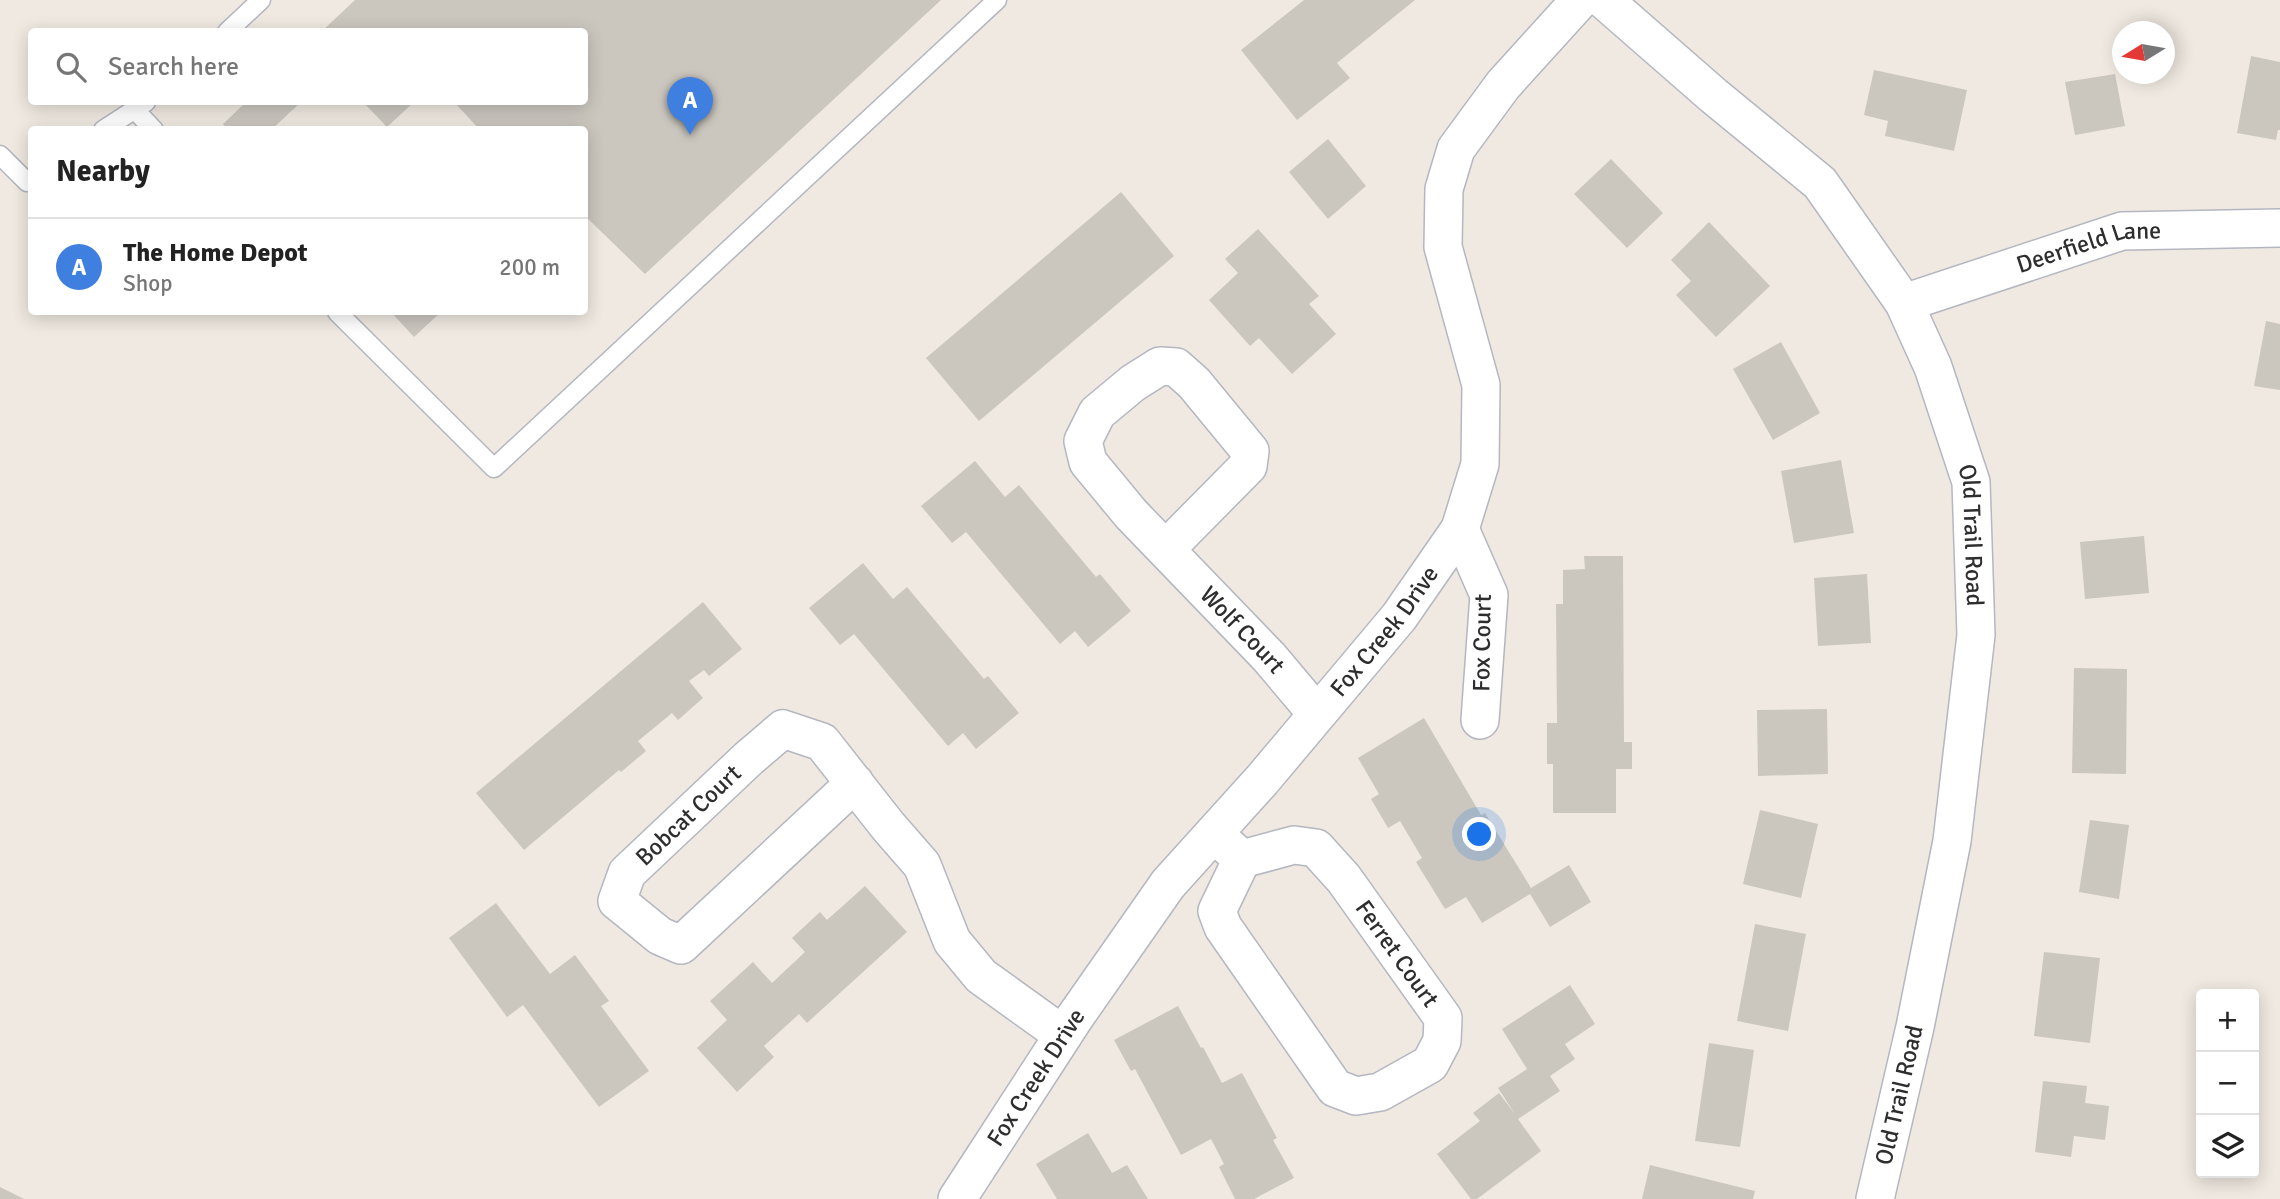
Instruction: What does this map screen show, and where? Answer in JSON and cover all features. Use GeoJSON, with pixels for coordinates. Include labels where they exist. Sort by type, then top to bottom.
{"type":"FeatureCollection","features":[{"type":"Feature","properties":{"kind":"street","name":"Fox Creek Drive"},"geometry":{"type":"LineString","coordinates":[[957,1199],[1063,1035],[1168,884],[1262,780],[1399,617],[1461,529],[1480,464],[1480,385],[1443,247],[1444,189],[1456,149],[1503,85],[1580,0]]}},
{"type":"Feature","properties":{"kind":"street","name":"Old Trail Road"},"geometry":{"type":"LineString","coordinates":[[1604,0],[1714,96],[1820,183],[1904,303],[1933,367],[1971,482],[1976,635],[1952,841],[1915,1027],[1875,1199]]}},
{"type":"Feature","properties":{"kind":"street","name":"Deerfield Lane"},"geometry":{"type":"LineString","coordinates":[[1904,303],[2122,230],[2280,228]]}},
{"type":"Feature","properties":{"kind":"street","name":"Wolf Court"},"geometry":{"type":"LineString","coordinates":[[1166,549],[1248,466],[1251,451],[1194,383],[1176,367],[1160,366],[1133,383],[1097,413],[1083,441],[1088,462],[1131,514],[1269,657],[1317,713]]}},
{"type":"Feature","properties":{"kind":"street","name":"Fox Court"},"geometry":{"type":"LineString","coordinates":[[1461,529],[1489,595],[1480,720]]}},
{"type":"Feature","properties":{"kind":"street","name":"Bobcat Court"},"geometry":{"type":"LineString","coordinates":[[855,783],[681,945],[660,936],[617,901],[627,873],[783,729],[822,742],[922,865],[953,941],[981,976],[1063,1035]]}},
{"type":"Feature","properties":{"kind":"street"},"geometry":{"type":"LineString","coordinates":[[1214,834],[1242,859]]}},
{"type":"Feature","properties":{"kind":"street","name":"Ferret Court"},"geometry":{"type":"LineString","coordinates":[[1294,845],[1316,848],[1344,879],[1443,1018],[1442,1041],[1430,1064],[1380,1092],[1356,1096],[1335,1088],[1223,927],[1217,911],[1242,859],[1294,845]]}},
{"type":"Feature","properties":{"kind":"lane"},"geometry":{"type":"LineString","coordinates":[[231,28],[261,0]]}},
{"type":"Feature","properties":{"kind":"lane"},"geometry":{"type":"LineString","coordinates":[[340,315],[494,468],[997,0]]}},
{"type":"Feature","properties":{"kind":"lane"},"geometry":{"type":"LineString","coordinates":[[109,126],[140,105],[152,126]]}},
{"type":"Feature","properties":{"kind":"lane"},"geometry":{"type":"LineString","coordinates":[[0,155],[28,181]]}},
{"type":"Feature","properties":{"kind":"building"},"geometry":{"type":"Polygon","coordinates":[[[355,0],[941,0],[645,274],[588,219],[588,126],[476,126],[457,105],[588,105],[588,28],[325,28],[355,0]]]}},
{"type":"Feature","properties":{"kind":"building"},"geometry":{"type":"Polygon","coordinates":[[[1304,0],[1415,0],[1337,63],[1350,78],[1297,120],[1241,50],[1304,0]]]}},
{"type":"Feature","properties":{"kind":"building"},"geometry":{"type":"Polygon","coordinates":[[[2251,56],[2280,62],[2280,130],[2276,140],[2237,133],[2251,56]]]}},
{"type":"Feature","properties":{"kind":"building"},"geometry":{"type":"Polygon","coordinates":[[[1874,70],[1967,90],[1954,151],[1885,136],[1888,121],[1864,115],[1874,70]]]}},
{"type":"Feature","properties":{"kind":"building"},"geometry":{"type":"Polygon","coordinates":[[[2112,74],[2112,84],[2117,84],[2125,126],[2075,135],[2065,82],[2112,74]]]}},
{"type":"Feature","properties":{"kind":"building"},"geometry":{"type":"Polygon","coordinates":[[[243,105],[298,105],[275,126],[223,124],[243,105]]]}},
{"type":"Feature","properties":{"kind":"building"},"geometry":{"type":"Polygon","coordinates":[[[366,105],[411,105],[388,126],[366,105]]]}},
{"type":"Feature","properties":{"kind":"building"},"geometry":{"type":"Polygon","coordinates":[[[1328,139],[1366,186],[1328,219],[1289,172],[1328,139]]]}},
{"type":"Feature","properties":{"kind":"building"},"geometry":{"type":"Polygon","coordinates":[[[1611,159],[1663,213],[1627,248],[1574,194],[1611,159]]]}},
{"type":"Feature","properties":{"kind":"building"},"geometry":{"type":"Polygon","coordinates":[[[1121,192],[1174,256],[979,421],[926,358],[1121,192]]]}},
{"type":"Feature","properties":{"kind":"building"},"geometry":{"type":"Polygon","coordinates":[[[1709,222],[1770,286],[1716,337],[1676,295],[1691,281],[1671,260],[1709,222]]]}},
{"type":"Feature","properties":{"kind":"building"},"geometry":{"type":"Polygon","coordinates":[[[1258,229],[1319,296],[1309,304],[1336,334],[1292,374],[1259,338],[1250,346],[1209,300],[1238,273],[1225,259],[1258,229]]]}},
{"type":"Feature","properties":{"kind":"building"},"geometry":{"type":"Polygon","coordinates":[[[394,315],[438,315],[414,337],[394,315]]]}},
{"type":"Feature","properties":{"kind":"building"},"geometry":{"type":"Polygon","coordinates":[[[2266,321],[2280,324],[2280,390],[2254,386],[2266,321]]]}},
{"type":"Feature","properties":{"kind":"building"},"geometry":{"type":"Polygon","coordinates":[[[1781,342],[1820,413],[1773,440],[1733,369],[1781,342]]]}},
{"type":"Feature","properties":{"kind":"building"},"geometry":{"type":"Polygon","coordinates":[[[1841,460],[1854,533],[1794,543],[1781,471],[1841,460]]]}},
{"type":"Feature","properties":{"kind":"building"},"geometry":{"type":"Polygon","coordinates":[[[975,461],[1005,497],[1019,485],[1096,577],[1100,574],[1131,611],[1088,647],[1075,631],[1060,644],[966,532],[952,543],[921,506],[975,461]]]}},
{"type":"Feature","properties":{"kind":"building"},"geometry":{"type":"Polygon","coordinates":[[[2144,536],[2149,593],[2085,599],[2080,542],[2144,536]]]}},
{"type":"Feature","properties":{"kind":"building"},"geometry":{"type":"Polygon","coordinates":[[[1584,556],[1623,556],[1624,742],[1632,742],[1632,769],[1616,769],[1616,813],[1553,813],[1553,764],[1547,764],[1547,723],[1557,723],[1556,604],[1563,604],[1563,570],[1585,569],[1584,556]]]}},
{"type":"Feature","properties":{"kind":"building"},"geometry":{"type":"Polygon","coordinates":[[[863,563],[893,599],[907,587],[984,679],[988,676],[1019,713],[976,749],[963,733],[948,746],[854,634],[840,645],[809,608],[863,563]]]}},
{"type":"Feature","properties":{"kind":"building"},"geometry":{"type":"Polygon","coordinates":[[[1867,574],[1871,643],[1818,646],[1814,578],[1867,574]]]}},
{"type":"Feature","properties":{"kind":"building"},"geometry":{"type":"Polygon","coordinates":[[[703,602],[742,649],[709,676],[704,670],[689,681],[703,698],[678,720],[672,713],[638,741],[646,751],[621,772],[619,770],[524,850],[476,793],[703,602]]]}},
{"type":"Feature","properties":{"kind":"building"},"geometry":{"type":"Polygon","coordinates":[[[2074,668],[2127,669],[2126,774],[2072,773],[2074,668]]]}},
{"type":"Feature","properties":{"kind":"building"},"geometry":{"type":"Polygon","coordinates":[[[1827,709],[1828,774],[1758,776],[1757,710],[1827,709]]]}},
{"type":"Feature","properties":{"kind":"building"},"geometry":{"type":"Polygon","coordinates":[[[1424,718],[1481,815],[1485,813],[1531,888],[1569,865],[1591,902],[1550,927],[1530,894],[1482,923],[1466,897],[1445,909],[1416,862],[1422,858],[1400,821],[1388,828],[1371,799],[1379,794],[1358,758],[1424,718]]]}},
{"type":"Feature","properties":{"kind":"building"},"geometry":{"type":"Polygon","coordinates":[[[1760,810],[1818,824],[1801,898],[1743,884],[1760,810]]]}},
{"type":"Feature","properties":{"kind":"building"},"geometry":{"type":"Polygon","coordinates":[[[2090,820],[2129,825],[2119,899],[2079,892],[2090,820]]]}},
{"type":"Feature","properties":{"kind":"building"},"geometry":{"type":"Polygon","coordinates":[[[865,886],[907,932],[807,1023],[799,1014],[764,1046],[774,1057],[737,1092],[697,1048],[727,1020],[710,1001],[753,962],[772,983],[805,952],[792,938],[820,912],[827,920],[865,886]]]}},
{"type":"Feature","properties":{"kind":"building"},"geometry":{"type":"Polygon","coordinates":[[[496,903],[550,974],[575,955],[609,1001],[601,1006],[649,1071],[599,1107],[523,1005],[507,1017],[449,938],[496,903]]]}},
{"type":"Feature","properties":{"kind":"building"},"geometry":{"type":"Polygon","coordinates":[[[1755,924],[1806,934],[1788,1031],[1737,1021],[1755,924]]]}},
{"type":"Feature","properties":{"kind":"building"},"geometry":{"type":"Polygon","coordinates":[[[2044,952],[2100,958],[2090,1043],[2034,1036],[2044,952]]]}},
{"type":"Feature","properties":{"kind":"building"},"geometry":{"type":"Polygon","coordinates":[[[1570,985],[1595,1024],[1565,1044],[1575,1059],[1550,1076],[1560,1091],[1518,1119],[1541,1151],[1477,1199],[1471,1199],[1437,1154],[1480,1121],[1473,1113],[1499,1093],[1515,1114],[1498,1088],[1527,1069],[1502,1029],[1570,985]]]}},
{"type":"Feature","properties":{"kind":"building"},"geometry":{"type":"Polygon","coordinates":[[[1178,1006],[1222,1083],[1242,1073],[1277,1138],[1273,1140],[1294,1178],[1254,1199],[1235,1199],[1219,1167],[1224,1164],[1211,1139],[1181,1155],[1135,1069],[1131,1071],[1114,1040],[1178,1006]]]}},
{"type":"Feature","properties":{"kind":"building"},"geometry":{"type":"Polygon","coordinates":[[[1709,1043],[1754,1050],[1740,1147],[1695,1141],[1709,1043]]]}},
{"type":"Feature","properties":{"kind":"building"},"geometry":{"type":"Polygon","coordinates":[[[2043,1081],[2087,1086],[2085,1103],[2109,1106],[2105,1140],[2074,1136],[2071,1157],[2035,1152],[2043,1081]]]}},
{"type":"Feature","properties":{"kind":"building"},"geometry":{"type":"Polygon","coordinates":[[[1088,1133],[1112,1173],[1127,1165],[1148,1199],[1057,1199],[1036,1164],[1088,1133]]]}},
{"type":"Feature","properties":{"kind":"building"},"geometry":{"type":"Polygon","coordinates":[[[1650,1165],[1755,1191],[1753,1199],[1642,1199],[1650,1165]]]}},
{"type":"Feature","properties":{"kind":"building"},"geometry":{"type":"Polygon","coordinates":[[[0,1187],[24,1199],[0,1199],[0,1187]]]}},
{"type":"Feature","properties":{"kind":"place","name":"The Home Depot"},"geometry":{"type":"Point","coordinates":[690,135]}}]}
